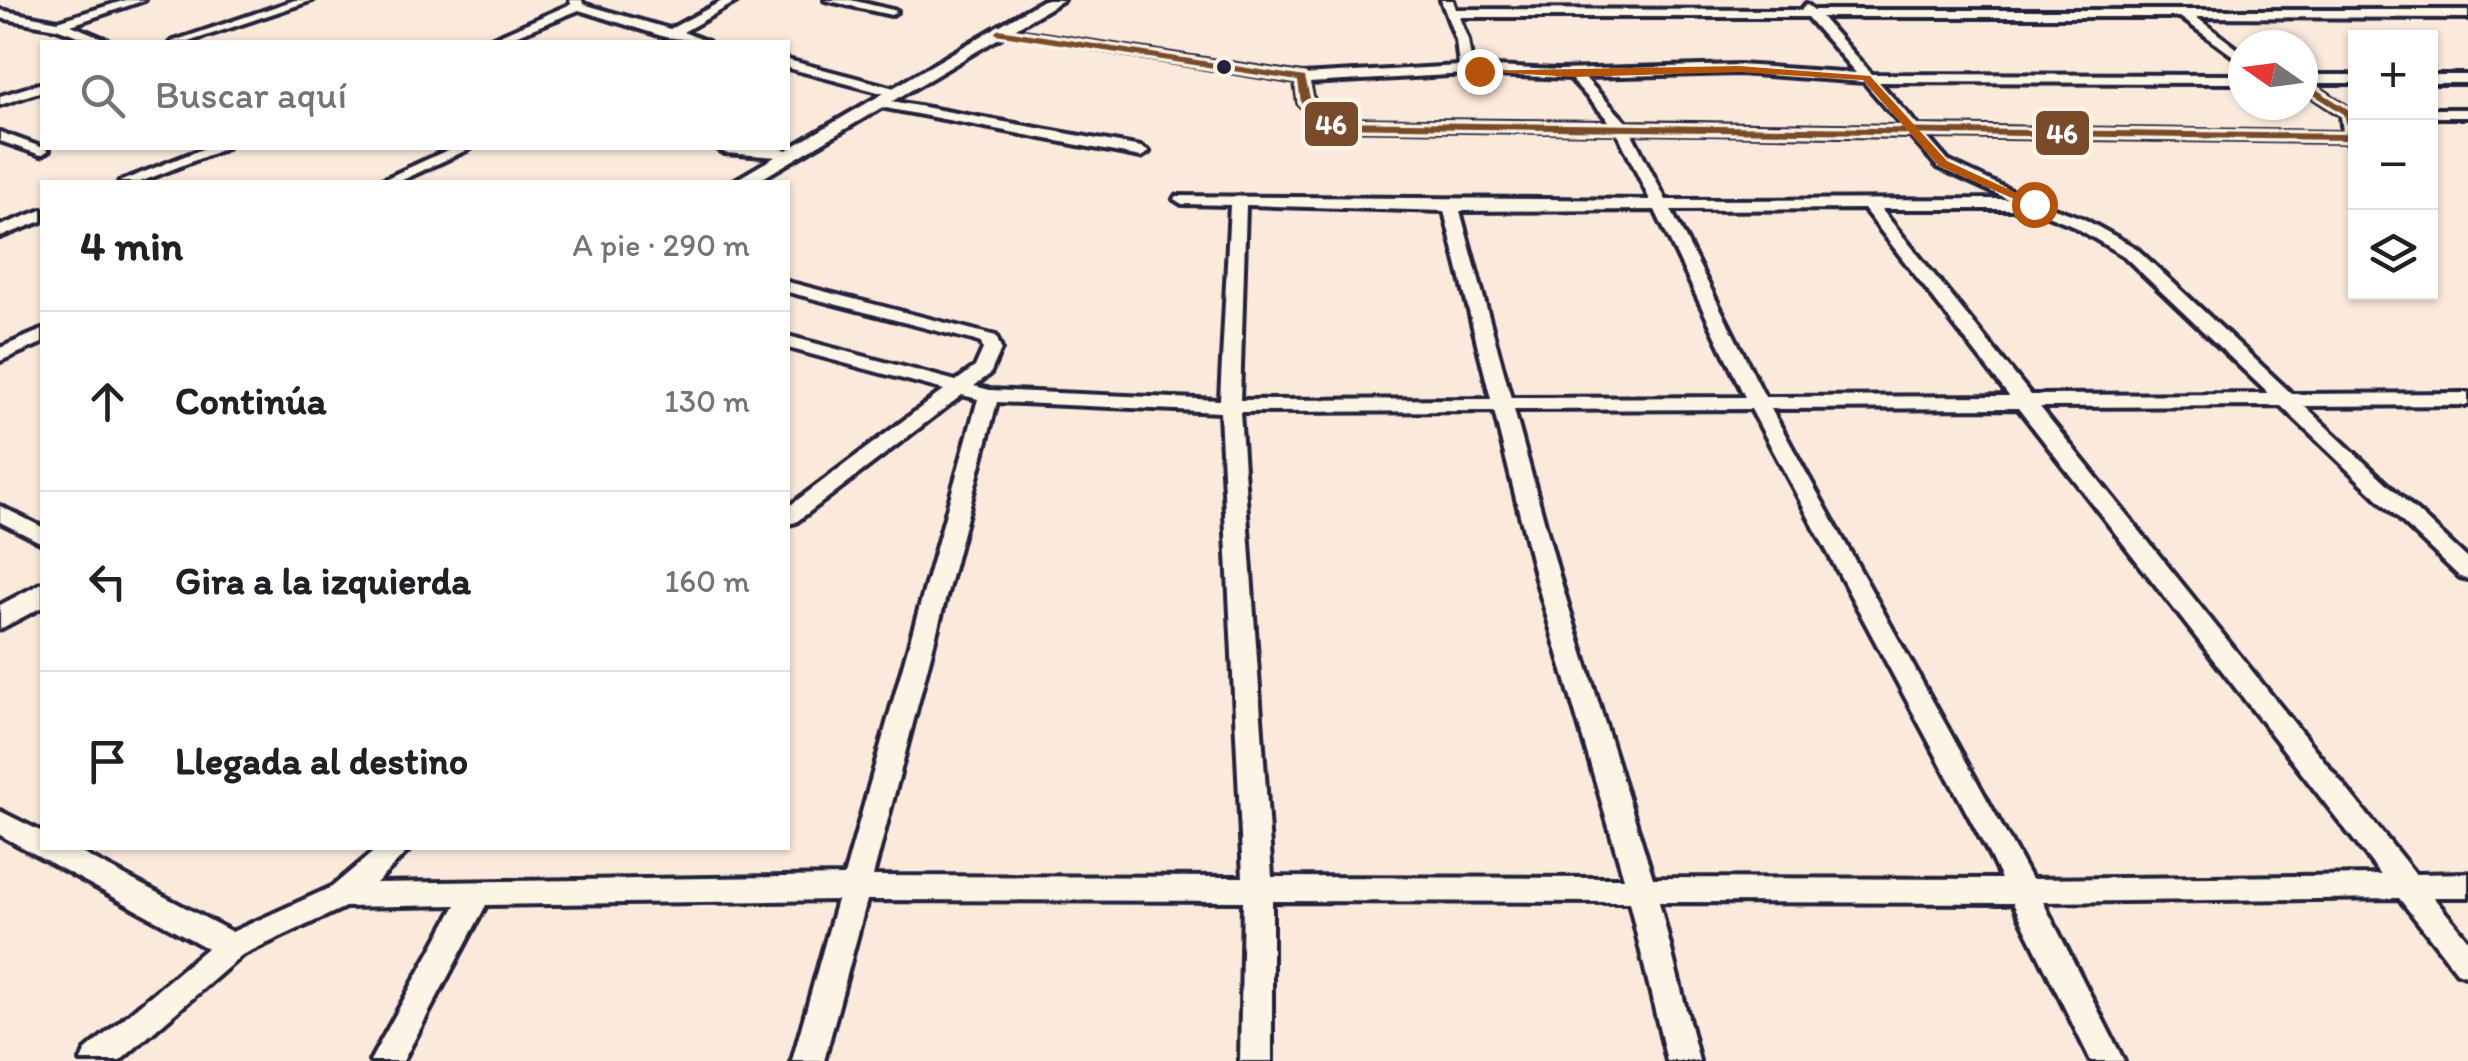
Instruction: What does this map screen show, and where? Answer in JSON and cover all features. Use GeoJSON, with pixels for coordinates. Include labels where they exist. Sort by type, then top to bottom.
{"type":"FeatureCollection","features":[{"type":"Feature","properties":{"kind":"main road"},"geometry":{"type":"LineString","coordinates":[[745,180],[1054,0]]}},
{"type":"Feature","properties":{"kind":"main road"},"geometry":{"type":"LineString","coordinates":[[0,619],[40,594]]}},
{"type":"Feature","properties":{"kind":"street"},"geometry":{"type":"LineString","coordinates":[[59,25],[139,0]]}},
{"type":"Feature","properties":{"kind":"street"},"geometry":{"type":"LineString","coordinates":[[184,40],[307,0]]}},
{"type":"Feature","properties":{"kind":"street"},"geometry":{"type":"LineString","coordinates":[[670,34],[733,0]]}},
{"type":"Feature","properties":{"kind":"street"},"geometry":{"type":"LineString","coordinates":[[831,0],[891,11]]}},
{"type":"Feature","properties":{"kind":"street"},"geometry":{"type":"LineString","coordinates":[[1800,0],[1943,164],[2076,221],[2130,252],[2468,572]]}},
{"type":"Feature","properties":{"kind":"street"},"geometry":{"type":"LineString","coordinates":[[2162,0],[2228,48]]}},
{"type":"Feature","properties":{"kind":"street"},"geometry":{"type":"LineString","coordinates":[[494,40],[577,3],[690,40]]}},
{"type":"Feature","properties":{"kind":"street"},"geometry":{"type":"LineString","coordinates":[[1466,70],[1462,40],[1449,6],[1810,14],[2468,14]]}},
{"type":"Feature","properties":{"kind":"street"},"geometry":{"type":"LineString","coordinates":[[0,14],[59,25],[100,40]]}},
{"type":"Feature","properties":{"kind":"street"},"geometry":{"type":"LineString","coordinates":[[998,32],[1302,78],[1466,70],[1574,74],[1739,69],[1866,78],[2228,79]]}},
{"type":"Feature","properties":{"kind":"street"},"geometry":{"type":"LineString","coordinates":[[790,65],[888,98],[1140,152]]}},
{"type":"Feature","properties":{"kind":"street"},"geometry":{"type":"LineString","coordinates":[[1574,74],[1620,126],[1757,401],[2023,892],[2108,1061]]}},
{"type":"Feature","properties":{"kind":"street"},"geometry":{"type":"LineString","coordinates":[[1302,78],[1306,104],[1326,124],[2347,137],[2353,120]]}},
{"type":"Feature","properties":{"kind":"street"},"geometry":{"type":"LineString","coordinates":[[2318,81],[2348,79]]}},
{"type":"Feature","properties":{"kind":"street"},"geometry":{"type":"LineString","coordinates":[[2438,79],[2468,79]]}},
{"type":"Feature","properties":{"kind":"street"},"geometry":{"type":"LineString","coordinates":[[0,101],[40,88]]}},
{"type":"Feature","properties":{"kind":"street"},"geometry":{"type":"LineString","coordinates":[[2318,91],[2348,110]]}},
{"type":"Feature","properties":{"kind":"street"},"geometry":{"type":"LineString","coordinates":[[2438,113],[2468,113]]}},
{"type":"Feature","properties":{"kind":"street"},"geometry":{"type":"LineString","coordinates":[[0,136],[40,150]]}},
{"type":"Feature","properties":{"kind":"street"},"geometry":{"type":"LineString","coordinates":[[132,180],[213,150]]}},
{"type":"Feature","properties":{"kind":"street"},"geometry":{"type":"LineString","coordinates":[[391,180],[458,150]]}},
{"type":"Feature","properties":{"kind":"street"},"geometry":{"type":"LineString","coordinates":[[758,150],[792,152]]}},
{"type":"Feature","properties":{"kind":"street"},"geometry":{"type":"LineString","coordinates":[[1182,199],[1451,206],[2034,204]]}},
{"type":"Feature","properties":{"kind":"street"},"geometry":{"type":"LineString","coordinates":[[1238,199],[1230,406],[1258,892],[1256,1061]]}},
{"type":"Feature","properties":{"kind":"street"},"geometry":{"type":"LineString","coordinates":[[1451,206],[1548,579],[1642,890],[1683,1061]]}},
{"type":"Feature","properties":{"kind":"street"},"geometry":{"type":"LineString","coordinates":[[1870,206],[2468,964]]}},
{"type":"Feature","properties":{"kind":"street"},"geometry":{"type":"LineString","coordinates":[[0,232],[38,220]]}},
{"type":"Feature","properties":{"kind":"street"},"geometry":{"type":"LineString","coordinates":[[790,288],[989,340],[992,349],[983,370],[790,516]]}},
{"type":"Feature","properties":{"kind":"street"},"geometry":{"type":"LineString","coordinates":[[0,354],[40,337]]}},
{"type":"Feature","properties":{"kind":"street"},"geometry":{"type":"LineString","coordinates":[[790,343],[989,396],[1230,406],[2468,400]]}},
{"type":"Feature","properties":{"kind":"street"},"geometry":{"type":"LineString","coordinates":[[808,1061],[989,396]]}},
{"type":"Feature","properties":{"kind":"street"},"geometry":{"type":"LineString","coordinates":[[0,514],[40,535]]}},
{"type":"Feature","properties":{"kind":"street"},"geometry":{"type":"LineString","coordinates":[[0,822],[40,843]]}},
{"type":"Feature","properties":{"kind":"street"},"geometry":{"type":"LineString","coordinates":[[52,850],[231,946]]}},
{"type":"Feature","properties":{"kind":"street"},"geometry":{"type":"LineString","coordinates":[[97,1061],[231,946],[342,895],[395,850]]}},
{"type":"Feature","properties":{"kind":"street"},"geometry":{"type":"LineString","coordinates":[[342,895],[853,888],[2023,892],[2468,885]]}},
{"type":"Feature","properties":{"kind":"street"},"geometry":{"type":"LineString","coordinates":[[386,1061],[476,894]]}},
{"type":"Feature","properties":{"kind":"transit line","name":"46"},"geometry":{"type":"LineString","coordinates":[[999,32],[1302,79],[1306,103],[1326,124],[2347,137],[2353,131],[2348,113],[2318,94]]}},
{"type":"Feature","properties":{"kind":"route"},"geometry":{"type":"LineString","coordinates":[[1479,71],[1574,74],[1739,69],[1866,78],[1943,164],[2034,204]]}}]}
